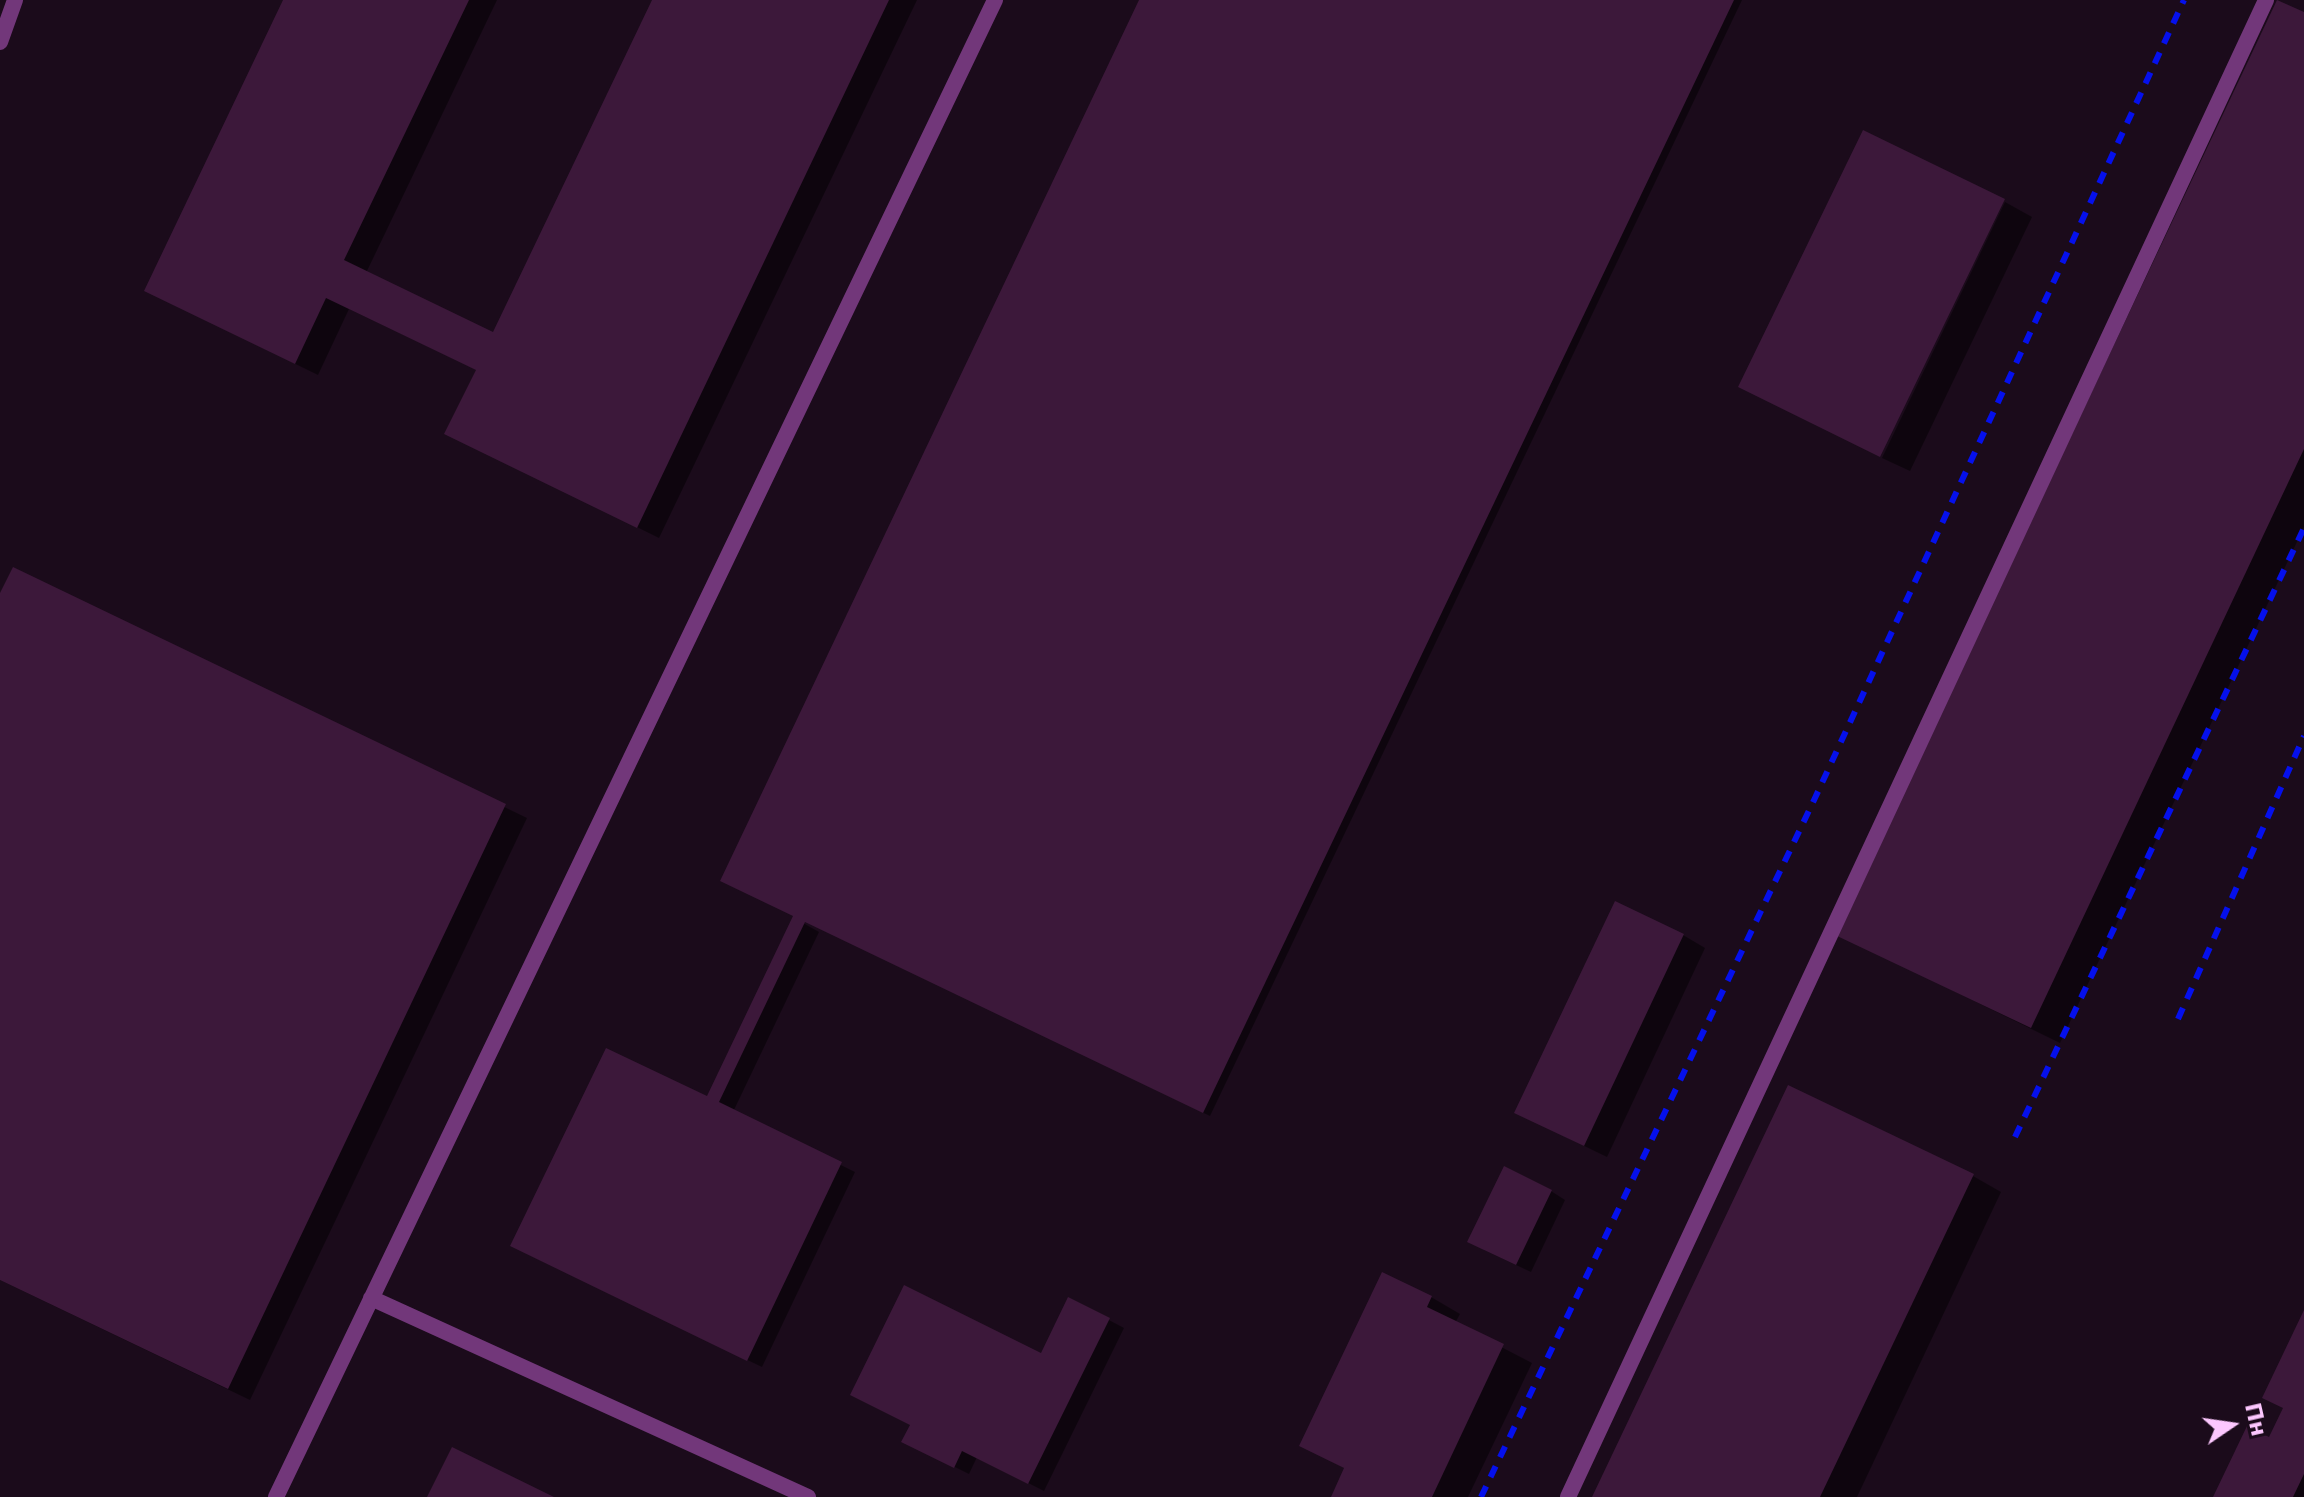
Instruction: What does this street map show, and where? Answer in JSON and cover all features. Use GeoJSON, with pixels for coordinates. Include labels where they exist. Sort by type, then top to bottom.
{"type":"FeatureCollection","features":[{"type":"Feature","properties":{"kind":"street"},"geometry":{"type":"LineString","coordinates":[[0,42],[15,0]]}},
{"type":"Feature","properties":{"kind":"street"},"geometry":{"type":"LineString","coordinates":[[276,1497],[995,0]]}},
{"type":"Feature","properties":{"kind":"street"},"geometry":{"type":"LineString","coordinates":[[1568,1497],[2266,0]]}},
{"type":"Feature","properties":{"kind":"street"},"geometry":{"type":"LineString","coordinates":[[371,1298],[808,1497]]}},
{"type":"Feature","properties":{"kind":"building"},"geometry":{"type":"Polygon","coordinates":[[[283,0],[469,0],[344,260],[493,332],[652,0],[889,0],[637,528],[444,434],[476,370],[326,298],[295,364],[144,291],[283,0]]]}},
{"type":"Feature","properties":{"kind":"building"},"geometry":{"type":"Polygon","coordinates":[[[1139,0],[1734,0],[1203,1113],[805,922],[719,1102],[842,1162],[747,1361],[510,1246],[606,1048],[707,1096],[793,916],[720,881],[1139,0]]]}},
{"type":"Feature","properties":{"kind":"building"},"geometry":{"type":"Polygon","coordinates":[[[2277,0],[2304,12],[2304,449],[2031,1028],[1835,935],[2277,0]]]}},
{"type":"Feature","properties":{"kind":"building"},"geometry":{"type":"Polygon","coordinates":[[[1863,130],[2005,199],[1880,457],[1738,387],[1863,130]]]}},
{"type":"Feature","properties":{"kind":"building"},"geometry":{"type":"Polygon","coordinates":[[[13,567],[506,804],[228,1389],[0,1280],[0,593],[13,567]]]}},
{"type":"Feature","properties":{"kind":"building"},"geometry":{"type":"Polygon","coordinates":[[[1615,901],[1684,934],[1584,1146],[1514,1113],[1615,901]]]}},
{"type":"Feature","properties":{"kind":"building"},"geometry":{"type":"Polygon","coordinates":[[[1788,1085],[1974,1174],[1820,1497],[1592,1497],[1788,1085]]]}},
{"type":"Feature","properties":{"kind":"building"},"geometry":{"type":"Polygon","coordinates":[[[1504,1166],[1552,1190],[1516,1265],[1467,1242],[1504,1166]]]}},
{"type":"Feature","properties":{"kind":"building"},"geometry":{"type":"Polygon","coordinates":[[[1382,1272],[1432,1296],[1427,1307],[1504,1344],[1432,1497],[1331,1497],[1344,1468],[1299,1446],[1382,1272]]]}},
{"type":"Feature","properties":{"kind":"building"},"geometry":{"type":"Polygon","coordinates":[[[904,1285],[1041,1353],[1068,1297],[1110,1318],[1028,1484],[962,1451],[954,1468],[901,1442],[910,1425],[850,1395],[904,1285]]]}},
{"type":"Feature","properties":{"kind":"building"},"geometry":{"type":"Polygon","coordinates":[[[2304,1310],[2304,1474],[2293,1497],[2213,1497],[2247,1426],[2269,1437],[2283,1408],[2262,1398],[2304,1310]]]}},
{"type":"Feature","properties":{"kind":"building"},"geometry":{"type":"Polygon","coordinates":[[[452,1447],[554,1497],[427,1497],[452,1447]]]}},
{"type":"Feature","properties":{"kind":"railway"},"geometry":{"type":"LineString","coordinates":[[1481,1497],[1815,798],[2184,0]]}},
{"type":"Feature","properties":{"kind":"railway"},"geometry":{"type":"LineString","coordinates":[[2015,1137],[2304,528]]}},
{"type":"Feature","properties":{"kind":"railway"},"geometry":{"type":"LineString","coordinates":[[2178,1019],[2304,736]]}}]}
